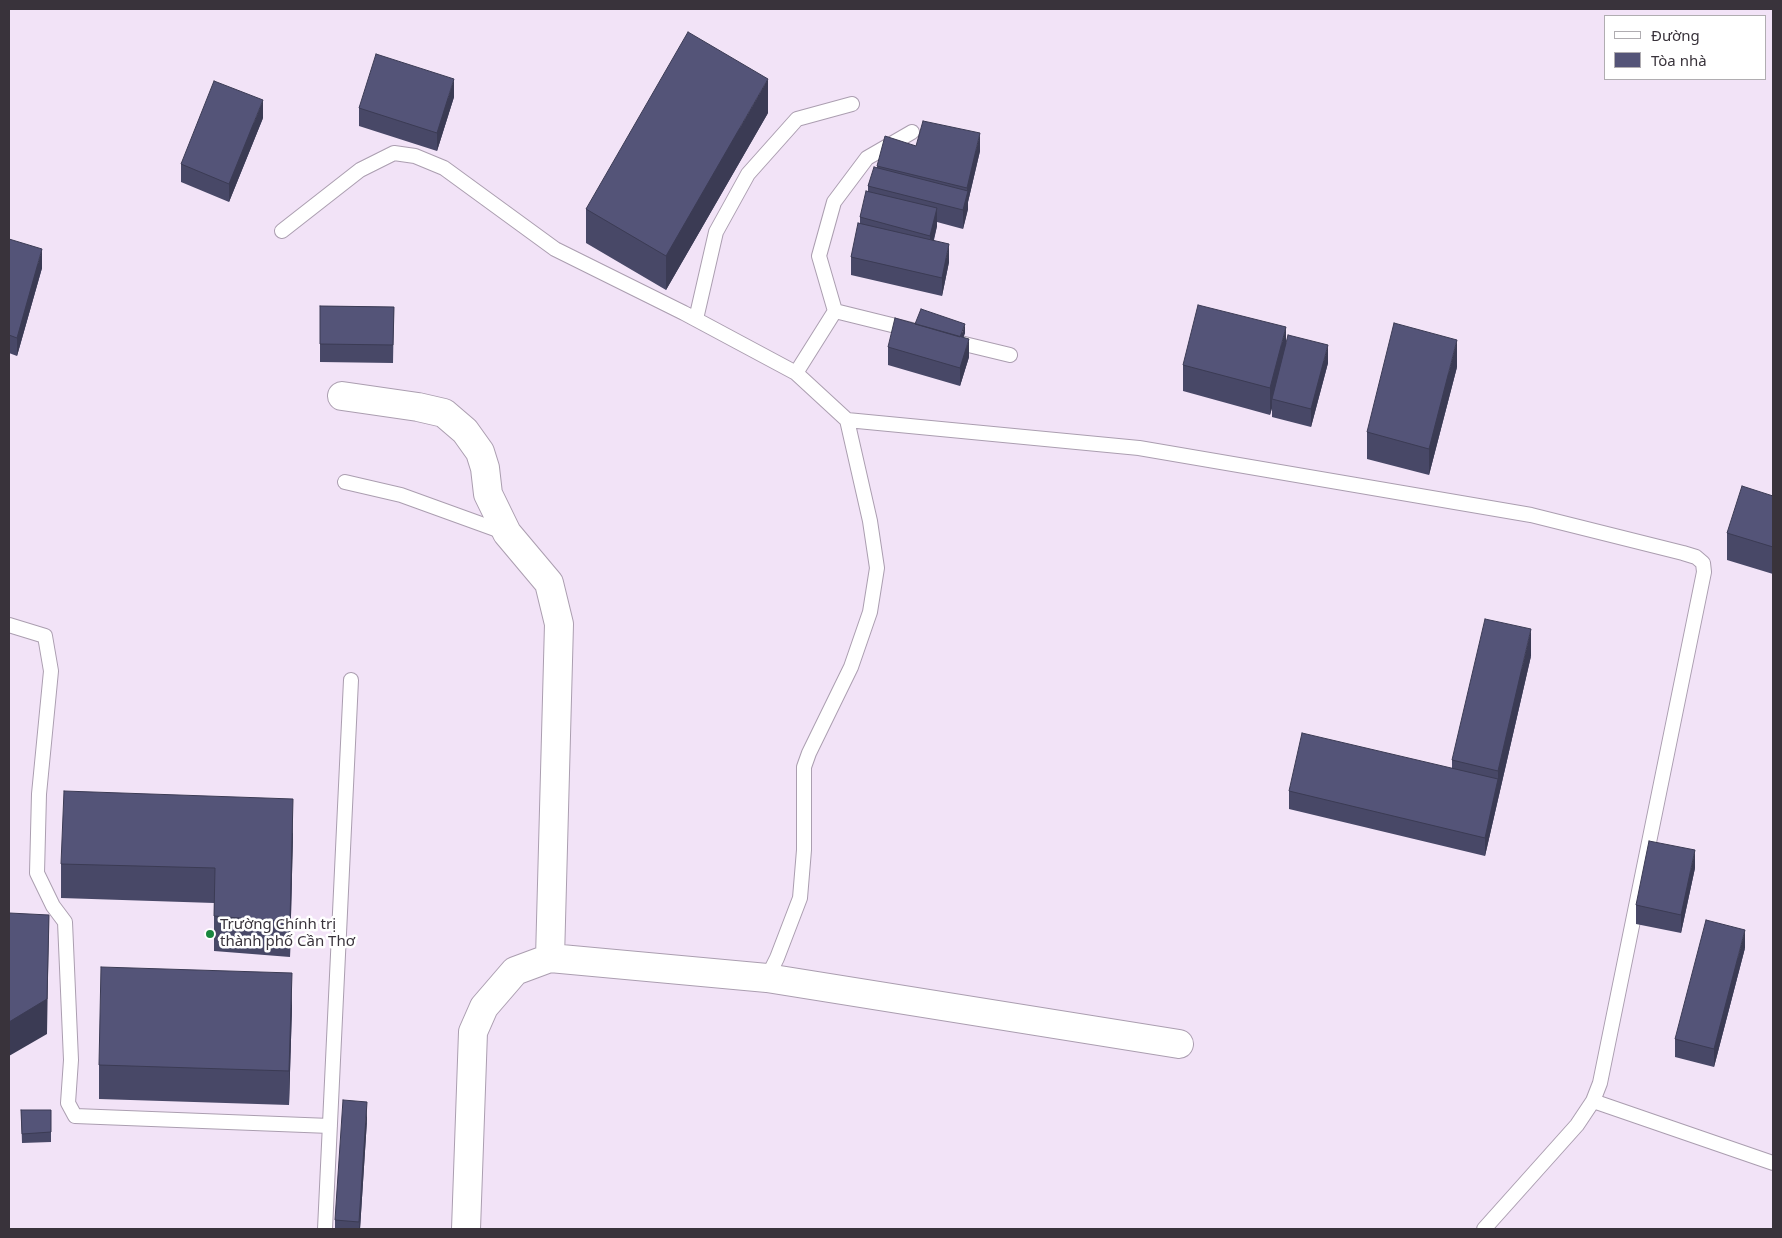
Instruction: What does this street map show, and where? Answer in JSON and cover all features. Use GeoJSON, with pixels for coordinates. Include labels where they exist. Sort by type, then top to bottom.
{"type":"FeatureCollection","features":[{"type":"Feature","properties":{"kind":"street"},"geometry":{"type":"LineString","coordinates":[[342,396],[418,407],[444,413],[465,431],[480,452],[485,468],[488,494],[507,533],[550,583],[559,624],[550,958]]}},
{"type":"Feature","properties":{"kind":"street"},"geometry":{"type":"LineString","coordinates":[[466,1229],[473,1032],[484,1007],[515,971],[550,958],[767,978],[1179,1044]]}},
{"type":"Feature","properties":{"kind":"lane"},"geometry":{"type":"LineString","coordinates":[[696,319],[716,232],[748,174],[796,119],[852,104]]}},
{"type":"Feature","properties":{"kind":"lane"},"geometry":{"type":"LineString","coordinates":[[796,373],[835,311],[819,256],[834,202],[867,158],[912,132]]}},
{"type":"Feature","properties":{"kind":"lane"},"geometry":{"type":"LineString","coordinates":[[282,231],[360,170],[394,152],[414,156],[444,168],[555,249],[696,319],[796,373],[847,420],[870,521],[876,568],[870,612],[850,667],[809,752],[804,767],[804,850],[800,898],[781,950],[767,978]]}},
{"type":"Feature","properties":{"kind":"lane"},"geometry":{"type":"LineString","coordinates":[[835,311],[1010,355]]}},
{"type":"Feature","properties":{"kind":"lane"},"geometry":{"type":"LineString","coordinates":[[847,420],[1158,451],[1531,515],[1683,553],[1696,557],[1703,563],[1704,572],[1600,1083],[1593,1101],[1577,1125],[1484,1229]]}},
{"type":"Feature","properties":{"kind":"lane"},"geometry":{"type":"LineString","coordinates":[[345,482],[400,495],[507,533]]}},
{"type":"Feature","properties":{"kind":"lane"},"geometry":{"type":"LineString","coordinates":[[9,625],[45,636],[51,671],[39,794],[37,873],[53,906],[64,922],[71,1060],[68,1103],[75,1116],[330,1126]]}},
{"type":"Feature","properties":{"kind":"lane"},"geometry":{"type":"LineString","coordinates":[[325,1229],[351,680]]}},
{"type":"Feature","properties":{"kind":"lane"},"geometry":{"type":"LineString","coordinates":[[1593,1101],[1773,1163]]}},
{"type":"Feature","properties":{"kind":"building"},"geometry":{"type":"Polygon","coordinates":[[[688,32],[768,79],[666,256],[586,209],[688,32]]]}},
{"type":"Feature","properties":{"kind":"building"},"geometry":{"type":"Polygon","coordinates":[[[376,54],[454,79],[437,133],[359,108],[376,54]]]}},
{"type":"Feature","properties":{"kind":"building"},"geometry":{"type":"Polygon","coordinates":[[[214,81],[263,100],[229,184],[181,164],[214,81]]]}},
{"type":"Feature","properties":{"kind":"building"},"geometry":{"type":"Polygon","coordinates":[[[923,121],[980,133],[967,188],[877,166],[885,136],[916,146],[923,121]]]}},
{"type":"Feature","properties":{"kind":"building"},"geometry":{"type":"Polygon","coordinates":[[[874,167],[968,191],[963,210],[868,186],[874,167]]]}},
{"type":"Feature","properties":{"kind":"building"},"geometry":{"type":"Polygon","coordinates":[[[866,191],[937,208],[930,236],[860,217],[866,191]]]}},
{"type":"Feature","properties":{"kind":"building"},"geometry":{"type":"Polygon","coordinates":[[[858,223],[949,244],[942,278],[851,257],[858,223]]]}},
{"type":"Feature","properties":{"kind":"building"},"geometry":{"type":"Polygon","coordinates":[[[9,239],[42,249],[17,338],[9,335],[9,239]]]}},
{"type":"Feature","properties":{"kind":"building"},"geometry":{"type":"Polygon","coordinates":[[[1198,305],[1286,327],[1270,388],[1183,365],[1198,305]]]}},
{"type":"Feature","properties":{"kind":"building"},"geometry":{"type":"Polygon","coordinates":[[[320,306],[394,307],[393,345],[320,344],[320,306]]]}},
{"type":"Feature","properties":{"kind":"building"},"geometry":{"type":"Polygon","coordinates":[[[921,309],[965,324],[960,337],[915,324],[921,309]]]}},
{"type":"Feature","properties":{"kind":"building"},"geometry":{"type":"Polygon","coordinates":[[[895,318],[969,339],[960,368],[888,347],[895,318]]]}},
{"type":"Feature","properties":{"kind":"building"},"geometry":{"type":"Polygon","coordinates":[[[1394,323],[1457,340],[1429,449],[1367,432],[1394,323]]]}},
{"type":"Feature","properties":{"kind":"building"},"geometry":{"type":"Polygon","coordinates":[[[1288,335],[1328,345],[1311,409],[1272,399],[1288,335]]]}},
{"type":"Feature","properties":{"kind":"building"},"geometry":{"type":"Polygon","coordinates":[[[1742,486],[1773,496],[1773,547],[1727,533],[1742,486]]]}},
{"type":"Feature","properties":{"kind":"building"},"geometry":{"type":"Polygon","coordinates":[[[1485,619],[1531,629],[1498,771],[1452,760],[1485,619]]]}},
{"type":"Feature","properties":{"kind":"building"},"geometry":{"type":"Polygon","coordinates":[[[1302,733],[1498,779],[1485,838],[1289,791],[1302,733]]]}},
{"type":"Feature","properties":{"kind":"building"},"geometry":{"type":"Polygon","coordinates":[[[64,791],[293,799],[290,922],[214,916],[215,868],[61,864],[64,791]]]}},
{"type":"Feature","properties":{"kind":"building"},"geometry":{"type":"Polygon","coordinates":[[[1649,841],[1695,850],[1681,915],[1636,905],[1649,841]]]}},
{"type":"Feature","properties":{"kind":"building"},"geometry":{"type":"Polygon","coordinates":[[[9,913],[49,915],[47,999],[9,1022],[9,913]]]}},
{"type":"Feature","properties":{"kind":"building"},"geometry":{"type":"Polygon","coordinates":[[[1706,920],[1745,930],[1714,1049],[1675,1039],[1706,920]]]}},
{"type":"Feature","properties":{"kind":"building"},"geometry":{"type":"Polygon","coordinates":[[[101,967],[292,973],[289,1071],[99,1065],[101,967]]]}},
{"type":"Feature","properties":{"kind":"building"},"geometry":{"type":"Polygon","coordinates":[[[343,1100],[367,1102],[359,1222],[335,1220],[343,1100]]]}},
{"type":"Feature","properties":{"kind":"building"},"geometry":{"type":"Polygon","coordinates":[[[21,1110],[51,1110],[51,1132],[22,1134],[21,1110]]]}},
{"type":"Feature","properties":{"kind":"place","name":"Trường Chính trị thành phố Cần Thơ"},"geometry":{"type":"Point","coordinates":[210,934]}}]}
